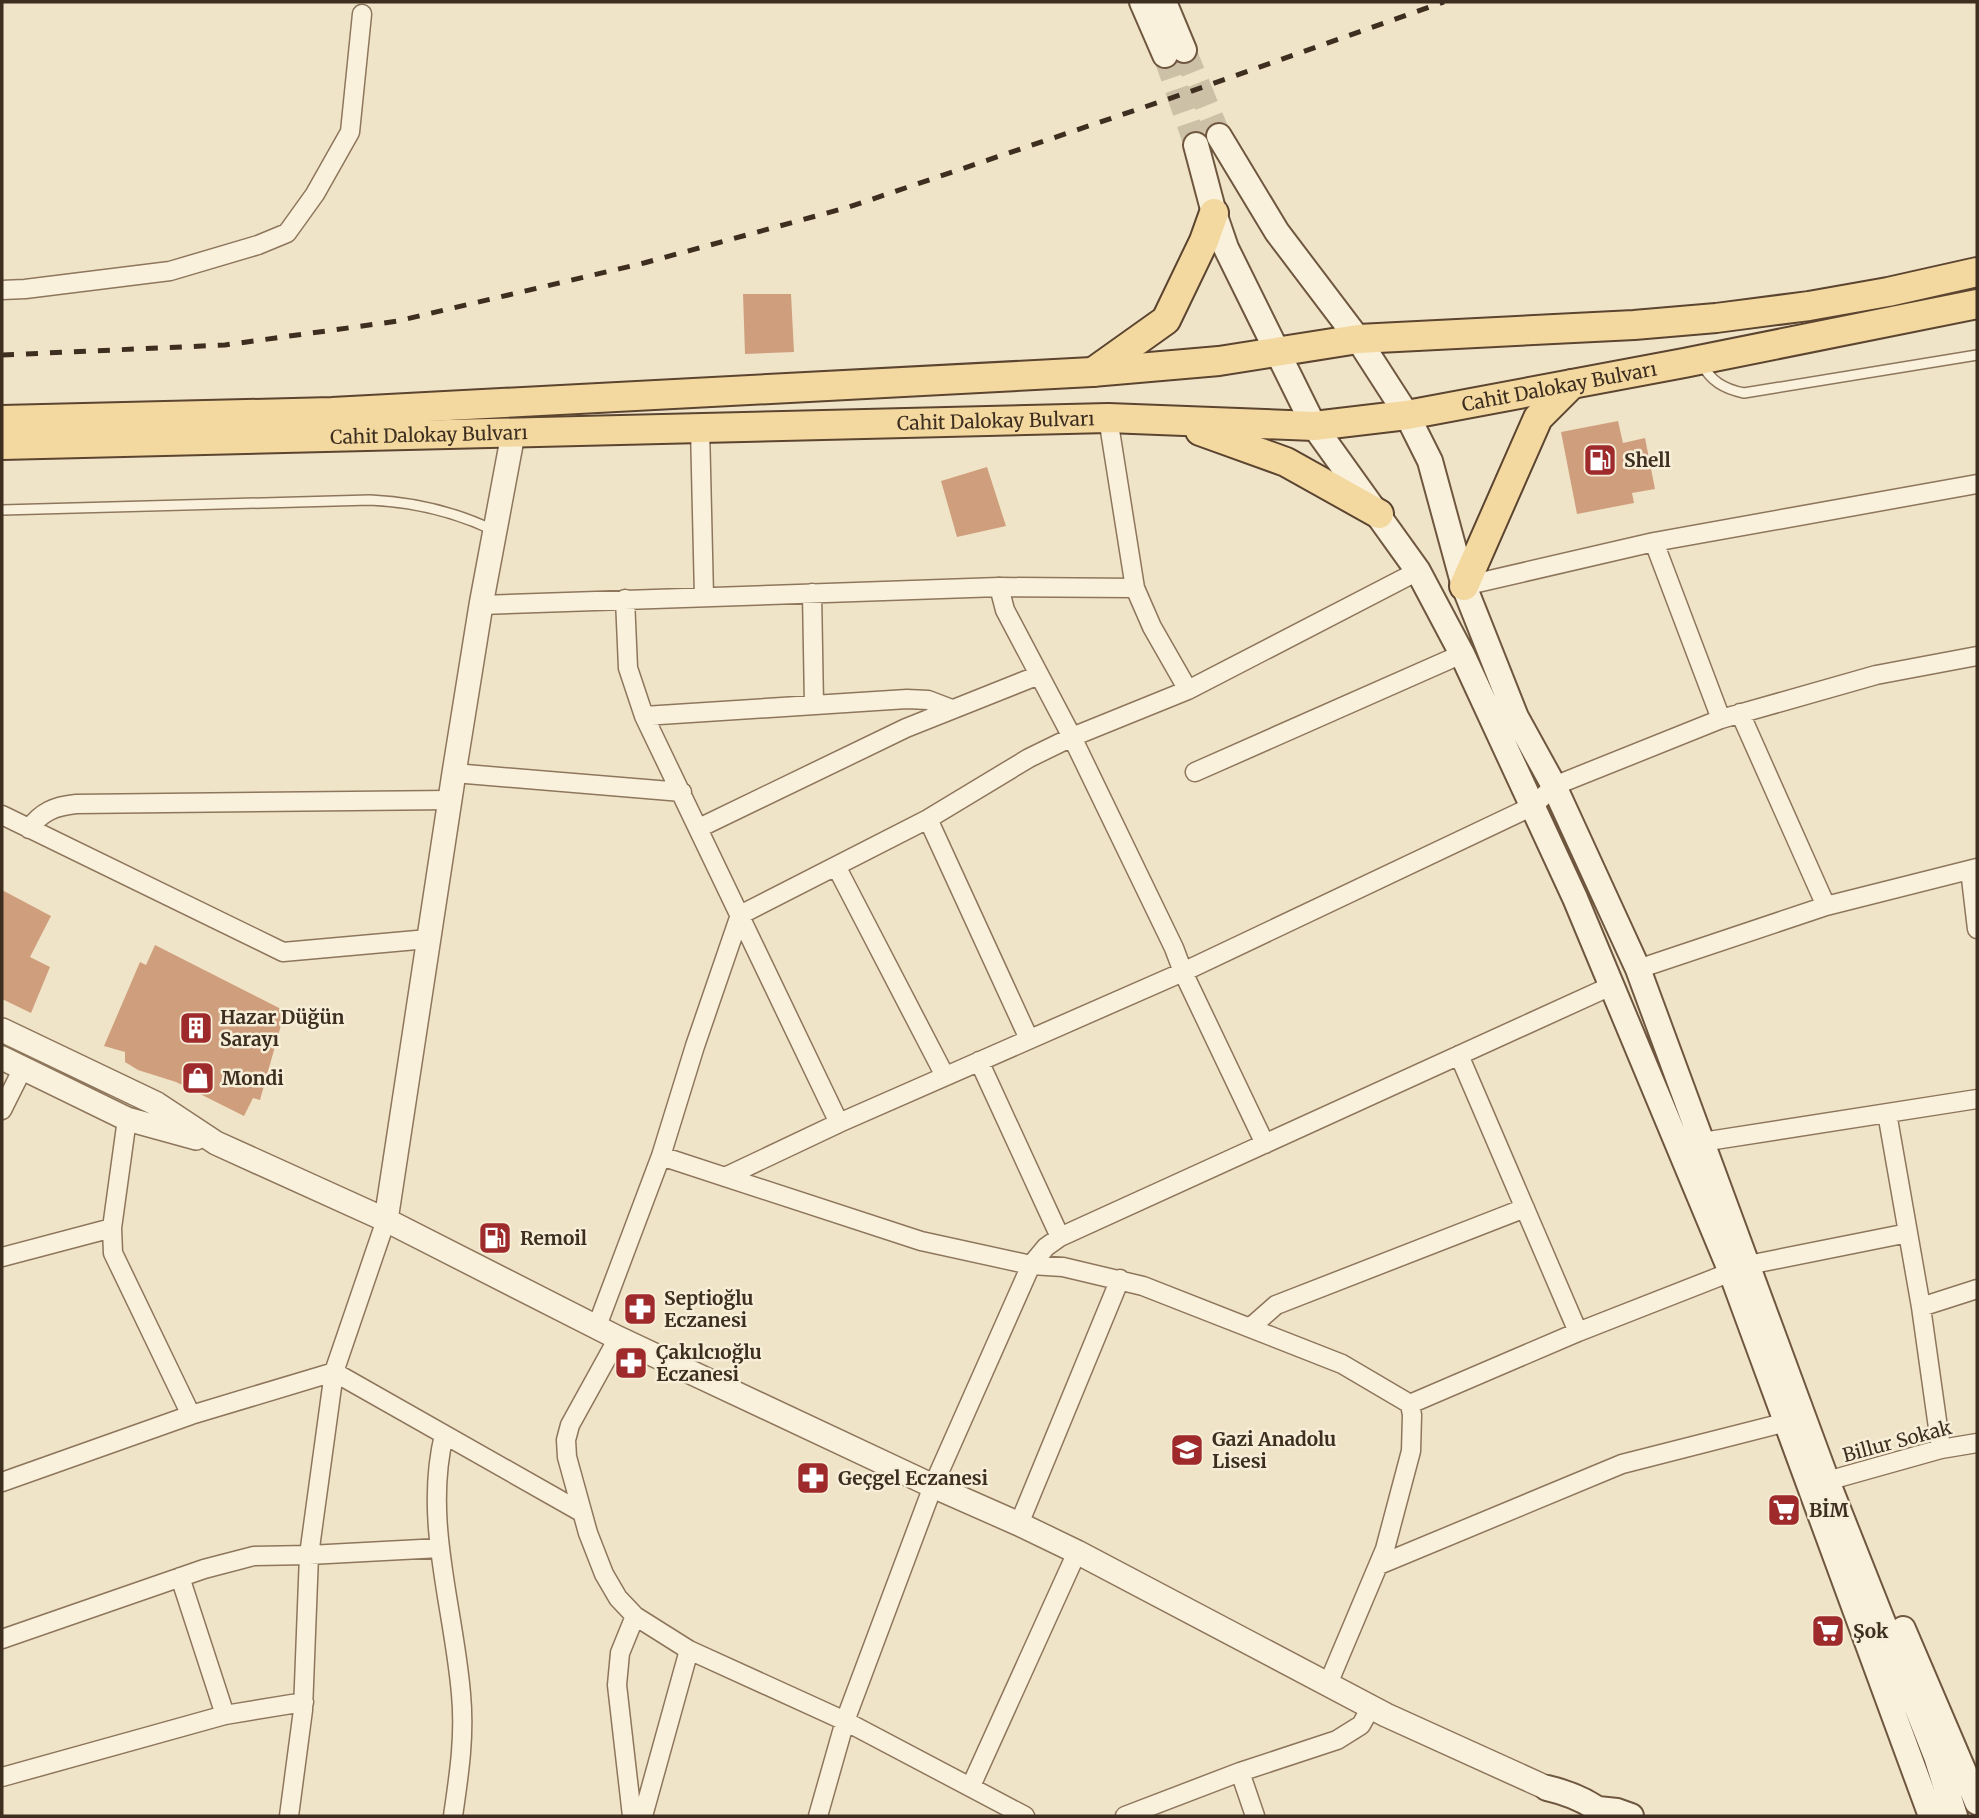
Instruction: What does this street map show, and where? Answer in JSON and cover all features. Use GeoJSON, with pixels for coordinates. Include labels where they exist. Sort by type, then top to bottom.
{"type":"FeatureCollection","features":[{"type":"Feature","properties":{"kind":"main road"},"geometry":{"type":"LineString","coordinates":[[1142,2],[1175,53],[1164,2]]}},
{"type":"Feature","properties":{"kind":"main road"},"geometry":{"type":"LineString","coordinates":[[1931,1816],[1787,1422],[1740,1269],[1702,1142],[1638,969],[1553,786],[1516,717],[1464,586],[1430,461],[1407,415],[1358,339],[1207,141],[1214,213],[1226,248],[1314,426],[1418,570],[1462,654],[1575,898],[1611,986],[1740,1269],[1936,1756],[1955,1816]]}},
{"type":"Feature","properties":{"kind":"main road"},"geometry":{"type":"LineString","coordinates":[[1092,372],[1167,320],[1204,241],[1214,213]]}},
{"type":"Feature","properties":{"kind":"main road","name":"Cahit Dalokay Bulvarı"},"geometry":{"type":"LineString","coordinates":[[2,420],[331,412],[1092,372],[1219,360],[1358,339],[1608,327],[1716,318],[1809,306],[1977,272]]}},
{"type":"Feature","properties":{"kind":"main road","name":"Cahit Dalokay Bulvarı"},"geometry":{"type":"LineString","coordinates":[[2,445],[1108,418],[1314,426],[1407,415],[1977,304]]}},
{"type":"Feature","properties":{"kind":"main road"},"geometry":{"type":"LineString","coordinates":[[1464,586],[1538,418],[1572,384]]}},
{"type":"Feature","properties":{"kind":"main road"},"geometry":{"type":"LineString","coordinates":[[1175,422],[1286,462],[1378,514]]}},
{"type":"Feature","properties":{"kind":"main road"},"geometry":{"type":"LineString","coordinates":[[1827,1481],[1847,1499],[1977,1802]]}},
{"type":"Feature","properties":{"kind":"main road"},"geometry":{"type":"LineString","coordinates":[[1547,1788],[1561,1803],[1596,1814],[1617,1811],[1631,1816]]}},
{"type":"Feature","properties":{"kind":"street"},"geometry":{"type":"LineString","coordinates":[[2,290],[170,271],[258,245],[287,233],[315,194],[350,132],[362,13]]}},
{"type":"Feature","properties":{"kind":"street"},"geometry":{"type":"LineString","coordinates":[[1108,418],[1135,588],[1152,627],[1188,690]]}},
{"type":"Feature","properties":{"kind":"street"},"geometry":{"type":"LineString","coordinates":[[701,429],[704,596]]}},
{"type":"Feature","properties":{"kind":"street"},"geometry":{"type":"LineString","coordinates":[[289,1816],[304,1702],[309,1555],[334,1372],[386,1220],[481,605],[513,434]]}},
{"type":"Feature","properties":{"kind":"street"},"geometry":{"type":"LineString","coordinates":[[1464,586],[1654,542],[1977,484]]}},
{"type":"Feature","properties":{"kind":"street"},"geometry":{"type":"LineString","coordinates":[[1654,542],[1721,719]]}},
{"type":"Feature","properties":{"kind":"street"},"geometry":{"type":"LineString","coordinates":[[597,1326],[661,1156],[740,915],[928,819],[1029,758],[1072,737],[1188,690],[1418,570]]}},
{"type":"Feature","properties":{"kind":"street"},"geometry":{"type":"LineString","coordinates":[[481,605],[999,587],[1135,588]]}},
{"type":"Feature","properties":{"kind":"street"},"geometry":{"type":"LineString","coordinates":[[999,587],[1005,610],[1072,737],[1265,1144]]}},
{"type":"Feature","properties":{"kind":"street"},"geometry":{"type":"LineString","coordinates":[[812,593],[814,705]]}},
{"type":"Feature","properties":{"kind":"street"},"geometry":{"type":"LineString","coordinates":[[625,599],[628,668],[644,716],[839,1123]]}},
{"type":"Feature","properties":{"kind":"street"},"geometry":{"type":"LineString","coordinates":[[1195,772],[1462,654]]}},
{"type":"Feature","properties":{"kind":"street"},"geometry":{"type":"LineString","coordinates":[[725,1177],[839,1123],[1183,972],[1533,806],[1553,786],[1740,713],[1876,675],[1977,656]]}},
{"type":"Feature","properties":{"kind":"street"},"geometry":{"type":"LineString","coordinates":[[699,828],[949,708],[1039,674]]}},
{"type":"Feature","properties":{"kind":"street"},"geometry":{"type":"LineString","coordinates":[[644,716],[918,700],[937,702],[949,708]]}},
{"type":"Feature","properties":{"kind":"street"},"geometry":{"type":"LineString","coordinates":[[1740,713],[1826,906]]}},
{"type":"Feature","properties":{"kind":"street"},"geometry":{"type":"LineString","coordinates":[[454,773],[682,792]]}},
{"type":"Feature","properties":{"kind":"street"},"geometry":{"type":"LineString","coordinates":[[29,829],[45,812],[57,806],[76,804],[450,800]]}},
{"type":"Feature","properties":{"kind":"street"},"geometry":{"type":"LineString","coordinates":[[2,815],[283,952],[429,939]]}},
{"type":"Feature","properties":{"kind":"street"},"geometry":{"type":"LineString","coordinates":[[928,819],[1028,1040]]}},
{"type":"Feature","properties":{"kind":"street"},"geometry":{"type":"LineString","coordinates":[[836,866],[945,1076]]}},
{"type":"Feature","properties":{"kind":"street"},"geometry":{"type":"LineString","coordinates":[[1638,969],[1826,906],[1973,869],[1977,929]]}},
{"type":"Feature","properties":{"kind":"street"},"geometry":{"type":"LineString","coordinates":[[818,1816],[845,1721],[933,1486],[1031,1265],[1046,1247],[1060,1237],[1611,986]]}},
{"type":"Feature","properties":{"kind":"street"},"geometry":{"type":"LineString","coordinates":[[2,1030],[157,1104],[216,1143],[386,1220],[618,1338],[1077,1552],[1371,1707],[1547,1788]]}},
{"type":"Feature","properties":{"kind":"street"},"geometry":{"type":"LineString","coordinates":[[1459,1055],[1578,1332]]}},
{"type":"Feature","properties":{"kind":"street"},"geometry":{"type":"LineString","coordinates":[[979,1061],[1060,1237]]}},
{"type":"Feature","properties":{"kind":"street"},"geometry":{"type":"LineString","coordinates":[[2,1110],[12,1063],[127,1119],[216,1143]]}},
{"type":"Feature","properties":{"kind":"street"},"geometry":{"type":"LineString","coordinates":[[1702,1142],[1977,1100]]}},
{"type":"Feature","properties":{"kind":"street"},"geometry":{"type":"LineString","coordinates":[[1887,1114],[1921,1307],[1941,1449]]}},
{"type":"Feature","properties":{"kind":"street"},"geometry":{"type":"LineString","coordinates":[[127,1119],[113,1227],[113,1253],[191,1416]]}},
{"type":"Feature","properties":{"kind":"street"},"geometry":{"type":"LineString","coordinates":[[661,1156],[921,1241],[1031,1265],[1063,1267],[1120,1279],[1342,1364],[1410,1404],[1410,1451],[1379,1565],[1328,1684]]}},
{"type":"Feature","properties":{"kind":"street"},"geometry":{"type":"LineString","coordinates":[[1251,1327],[1276,1305],[1525,1208]]}},
{"type":"Feature","properties":{"kind":"street"},"geometry":{"type":"LineString","coordinates":[[2,1257],[113,1227]]}},
{"type":"Feature","properties":{"kind":"street"},"geometry":{"type":"LineString","coordinates":[[1410,1404],[1578,1332],[1740,1269],[1908,1233]]}},
{"type":"Feature","properties":{"kind":"street"},"geometry":{"type":"LineString","coordinates":[[1019,1524],[1120,1279]]}},
{"type":"Feature","properties":{"kind":"street"},"geometry":{"type":"LineString","coordinates":[[1921,1307],[1977,1289]]}},
{"type":"Feature","properties":{"kind":"street"},"geometry":{"type":"LineString","coordinates":[[618,1338],[570,1425],[566,1440],[567,1457],[581,1512],[604,1574],[618,1598],[635,1616],[689,1650],[845,1721],[971,1786],[995,1809],[1026,1816]]}},
{"type":"Feature","properties":{"kind":"street"},"geometry":{"type":"LineString","coordinates":[[2,1482],[191,1416],[334,1372],[581,1512]]}},
{"type":"Feature","properties":{"kind":"street"},"geometry":{"type":"LineString","coordinates":[[1379,1565],[1622,1464],[1787,1422]]}},
{"type":"Feature","properties":{"kind":"street"},"geometry":{"type":"LineString","coordinates":[[444,1435],[437,1488],[440,1548],[463,1715],[461,1758],[453,1816]]}},
{"type":"Feature","properties":{"kind":"street","name":"Billur Sokak"},"geometry":{"type":"LineString","coordinates":[[1827,1481],[1941,1449],[1977,1443]]}},
{"type":"Feature","properties":{"kind":"street"},"geometry":{"type":"LineString","coordinates":[[2,1639],[180,1577],[254,1556],[440,1548]]}},
{"type":"Feature","properties":{"kind":"street"},"geometry":{"type":"LineString","coordinates":[[971,1786],[1077,1552]]}},
{"type":"Feature","properties":{"kind":"street"},"geometry":{"type":"LineString","coordinates":[[180,1577],[225,1715]]}},
{"type":"Feature","properties":{"kind":"street"},"geometry":{"type":"LineString","coordinates":[[632,1816],[617,1685],[620,1653],[635,1616]]}},
{"type":"Feature","properties":{"kind":"street"},"geometry":{"type":"LineString","coordinates":[[643,1816],[689,1650]]}},
{"type":"Feature","properties":{"kind":"street"},"geometry":{"type":"LineString","coordinates":[[2,1777],[225,1715],[304,1702]]}},
{"type":"Feature","properties":{"kind":"street"},"geometry":{"type":"LineString","coordinates":[[1125,1816],[1240,1772],[1337,1740],[1360,1725],[1371,1707]]}},
{"type":"Feature","properties":{"kind":"street"},"geometry":{"type":"LineString","coordinates":[[1240,1772],[1255,1816]]}},
{"type":"Feature","properties":{"kind":"lane"},"geometry":{"type":"LineString","coordinates":[[1700,359],[1710,377],[1717,383],[1744,393],[1977,355]]}},
{"type":"Feature","properties":{"kind":"lane"},"geometry":{"type":"LineString","coordinates":[[2,510],[370,500],[417,504],[439,509],[495,531]]}},
{"type":"Feature","properties":{"kind":"building"},"geometry":{"type":"Polygon","coordinates":[[[743,294],[791,294],[794,352],[745,354],[743,294]]]}},
{"type":"Feature","properties":{"kind":"building"},"geometry":{"type":"Polygon","coordinates":[[[1618,421],[1623,443],[1645,438],[1655,489],[1632,493],[1634,503],[1577,514],[1561,432],[1618,421]]]}},
{"type":"Feature","properties":{"kind":"building"},"geometry":{"type":"Polygon","coordinates":[[[987,467],[1006,526],[957,537],[941,481],[987,467]]]}},
{"type":"Feature","properties":{"kind":"building"},"geometry":{"type":"Polygon","coordinates":[[[2,890],[51,916],[30,957],[50,967],[31,1013],[2,999],[2,890]]]}},
{"type":"Feature","properties":{"kind":"building","name":"Hazar Düğün Sarayı"},"geometry":{"type":"Polygon","coordinates":[[[155,945],[285,1011],[260,1100],[253,1098],[244,1116],[176,1082],[138,1070],[125,1062],[125,1052],[104,1046],[140,962],[146,965],[155,945]]]}},
{"type":"Feature","properties":{"kind":"tunnel"},"geometry":{"type":"LineString","coordinates":[[1184,50],[1219,136]]}},
{"type":"Feature","properties":{"kind":"tunnel"},"geometry":{"type":"LineString","coordinates":[[1165,55],[1196,145]]}},
{"type":"Feature","properties":{"kind":"railway"},"geometry":{"type":"LineString","coordinates":[[2,355],[225,345],[398,321],[644,263],[849,207],[1444,2]]}},
{"type":"Feature","properties":{"kind":"place","name":"Shell"},"geometry":{"type":"Point","coordinates":[1600,460]}},
{"type":"Feature","properties":{"kind":"place","name":"Hazar Düğün Sarayı"},"geometry":{"type":"Point","coordinates":[196,1028]}},
{"type":"Feature","properties":{"kind":"place","name":"Mondi"},"geometry":{"type":"Point","coordinates":[198,1078]}},
{"type":"Feature","properties":{"kind":"place","name":"Remoil"},"geometry":{"type":"Point","coordinates":[495,1238]}},
{"type":"Feature","properties":{"kind":"place","name":"Septioğlu Eczanesi"},"geometry":{"type":"Point","coordinates":[640,1309]}},
{"type":"Feature","properties":{"kind":"place","name":"Çakılcıoğlu Eczanesi"},"geometry":{"type":"Point","coordinates":[631,1363]}},
{"type":"Feature","properties":{"kind":"place","name":"Gazi Anadolu Lisesi"},"geometry":{"type":"Point","coordinates":[1187,1450]}},
{"type":"Feature","properties":{"kind":"place","name":"Geçgel Eczanesi"},"geometry":{"type":"Point","coordinates":[813,1478]}},
{"type":"Feature","properties":{"kind":"place","name":"BİM"},"geometry":{"type":"Point","coordinates":[1784,1510]}},
{"type":"Feature","properties":{"kind":"place","name":"Şok"},"geometry":{"type":"Point","coordinates":[1828,1631]}}]}
